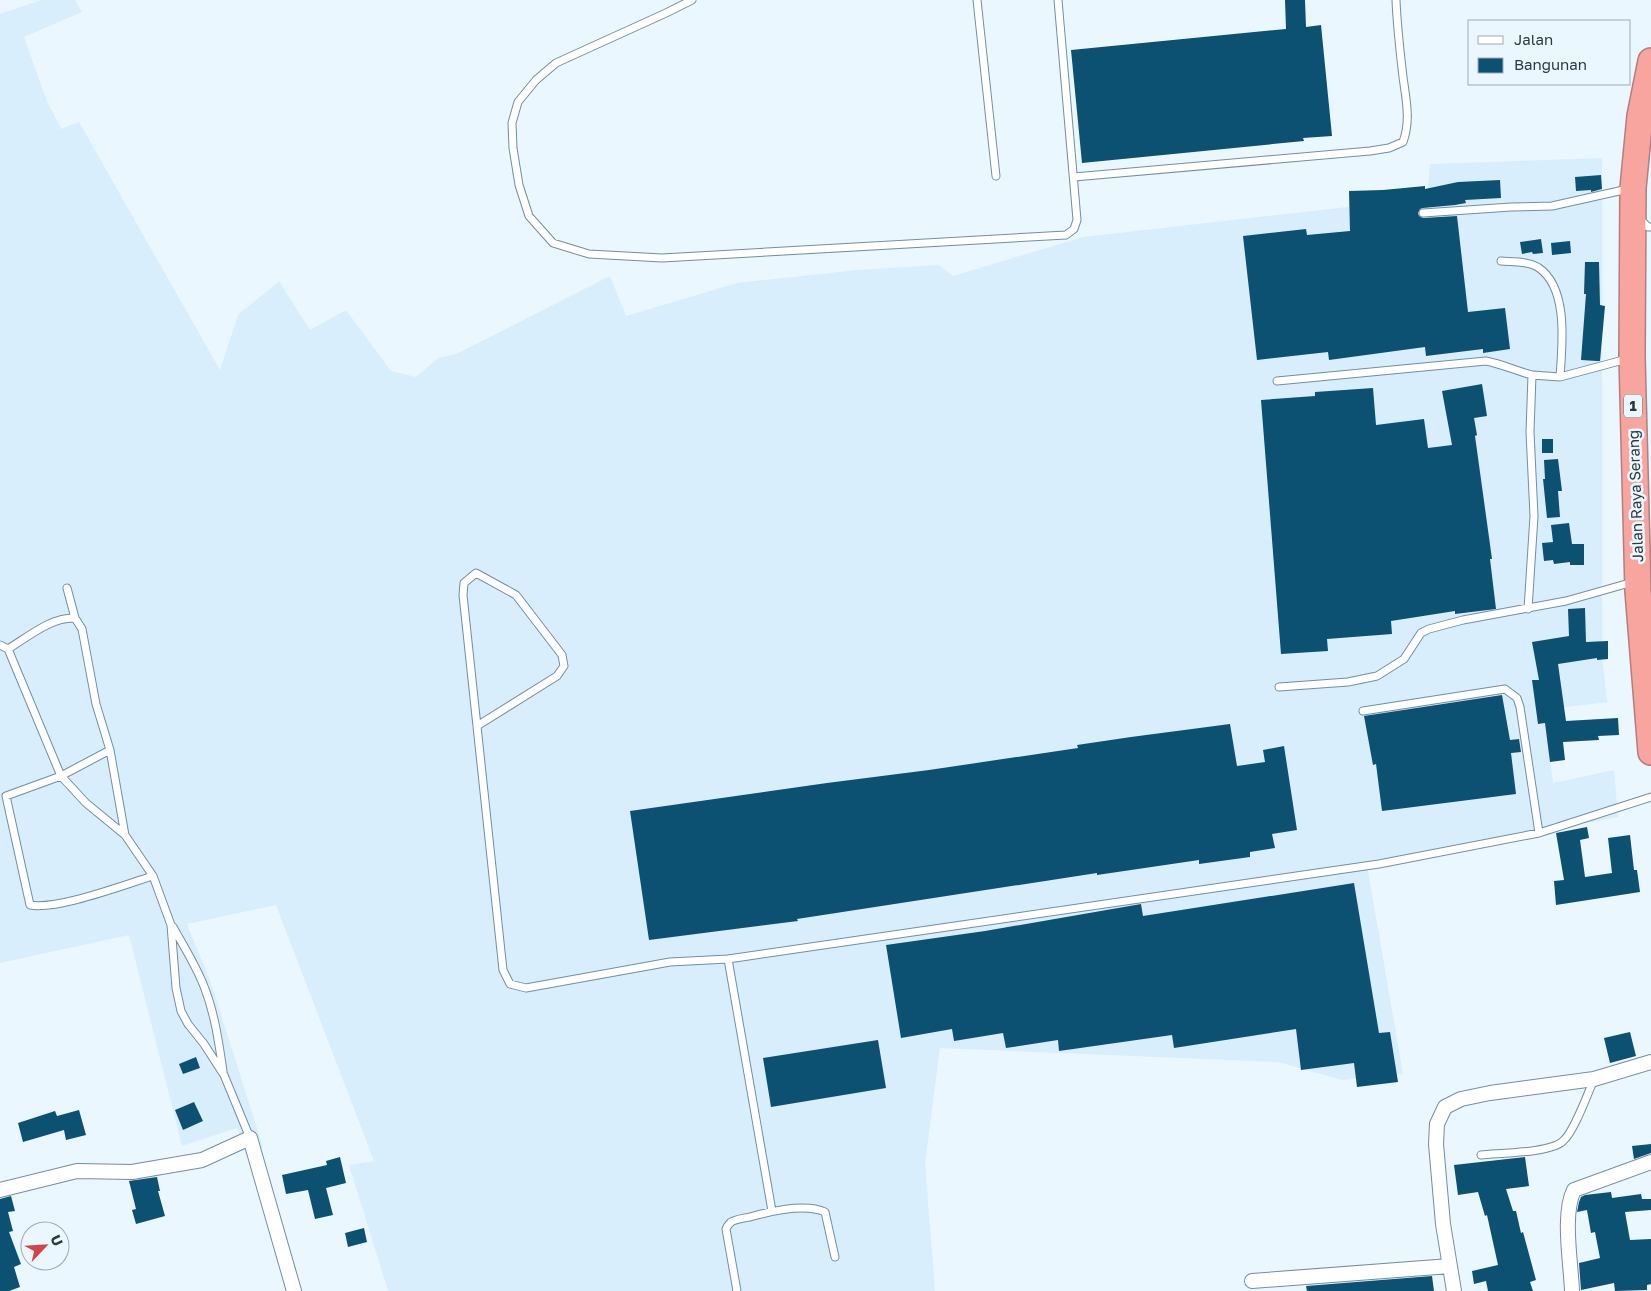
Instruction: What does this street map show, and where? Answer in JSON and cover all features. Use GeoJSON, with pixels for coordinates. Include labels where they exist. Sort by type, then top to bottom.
{"type":"FeatureCollection","features":[{"type":"Feature","properties":{"kind":"highway","name":"Jalan Raya Serang"},"geometry":{"type":"LineString","coordinates":[[1651,60],[1640,116],[1633,188],[1642,220],[1632,357],[1638,449],[1643,482],[1638,581],[1648,673],[1651,752]]}},
{"type":"Feature","properties":{"kind":"street"},"geometry":{"type":"LineString","coordinates":[[1454,1291],[1443,1224],[1436,1144],[1437,1124],[1445,1107],[1461,1099],[1490,1093],[1594,1079],[1651,1062]]}},
{"type":"Feature","properties":{"kind":"street"},"geometry":{"type":"LineString","coordinates":[[0,1190],[76,1171],[132,1172],[202,1160],[250,1138],[294,1291]]}},
{"type":"Feature","properties":{"kind":"street"},"geometry":{"type":"LineString","coordinates":[[1572,1291],[1567,1214],[1574,1190],[1651,1162]]}},
{"type":"Feature","properties":{"kind":"street"},"geometry":{"type":"LineString","coordinates":[[1252,1281],[1450,1266]]}},
{"type":"Feature","properties":{"kind":"lane"},"geometry":{"type":"LineString","coordinates":[[692,0],[666,14],[556,63],[536,80],[518,102],[512,123],[513,148],[519,185],[529,216],[553,243],[589,254],[662,258],[1066,235],[1074,229],[1076,220],[1058,0]]}},
{"type":"Feature","properties":{"kind":"lane"},"geometry":{"type":"LineString","coordinates":[[977,0],[996,176]]}},
{"type":"Feature","properties":{"kind":"lane"},"geometry":{"type":"LineString","coordinates":[[1074,178],[1353,153],[1389,148],[1403,142],[1408,128],[1396,0]]}},
{"type":"Feature","properties":{"kind":"lane"},"geometry":{"type":"LineString","coordinates":[[1423,213],[1552,206],[1633,188]]}},
{"type":"Feature","properties":{"kind":"lane"},"geometry":{"type":"LineString","coordinates":[[1502,261],[1521,262],[1538,268],[1549,278],[1558,298],[1561,324],[1560,377]]}},
{"type":"Feature","properties":{"kind":"lane"},"geometry":{"type":"LineString","coordinates":[[1277,381],[1486,361],[1532,375],[1560,377],[1632,357]]}},
{"type":"Feature","properties":{"kind":"lane"},"geometry":{"type":"LineString","coordinates":[[1528,609],[1534,516],[1530,432],[1532,375]]}},
{"type":"Feature","properties":{"kind":"lane"},"geometry":{"type":"LineString","coordinates":[[476,726],[557,676],[564,666],[562,655],[516,595],[476,573],[464,583],[462,594],[476,726],[503,970],[510,984],[526,988],[670,962],[728,960],[1379,864],[1539,833],[1651,797]]}},
{"type":"Feature","properties":{"kind":"lane"},"geometry":{"type":"LineString","coordinates":[[1278,688],[1348,682],[1377,676],[1404,659],[1421,633],[1429,629],[1463,620],[1566,601],[1638,581]]}},
{"type":"Feature","properties":{"kind":"lane"},"geometry":{"type":"LineString","coordinates":[[67,588],[75,618],[82,629],[96,704],[110,750],[125,835]]}},
{"type":"Feature","properties":{"kind":"lane"},"geometry":{"type":"LineString","coordinates":[[8,649],[44,626],[65,618],[75,618]]}},
{"type":"Feature","properties":{"kind":"lane"},"geometry":{"type":"LineString","coordinates":[[0,644],[8,649],[61,776],[86,803],[125,835],[153,876],[171,925],[188,953],[205,988],[216,1026],[224,1075]]}},
{"type":"Feature","properties":{"kind":"lane"},"geometry":{"type":"LineString","coordinates":[[1364,711],[1505,689],[1516,698],[1520,707],[1539,833]]}},
{"type":"Feature","properties":{"kind":"lane"},"geometry":{"type":"LineString","coordinates":[[110,750],[61,776],[3,797],[30,905],[38,907],[68,901],[153,876]]}},
{"type":"Feature","properties":{"kind":"lane"},"geometry":{"type":"LineString","coordinates":[[171,925],[176,988],[181,1011],[224,1075],[250,1138]]}},
{"type":"Feature","properties":{"kind":"lane"},"geometry":{"type":"LineString","coordinates":[[728,960],[772,1211]]}},
{"type":"Feature","properties":{"kind":"lane"},"geometry":{"type":"LineString","coordinates":[[1481,1155],[1551,1148],[1564,1141],[1576,1120],[1594,1079]]}},
{"type":"Feature","properties":{"kind":"lane"},"geometry":{"type":"LineString","coordinates":[[737,1291],[726,1228],[729,1223],[736,1220],[772,1211],[807,1208],[819,1209],[825,1212],[835,1257]]}},
{"type":"Feature","properties":{"kind":"shaded area"},"geometry":{"type":"Polygon","coordinates":[[[41,0],[75,0],[82,12],[24,37],[46,99],[61,129],[79,122],[220,370],[238,315],[279,281],[310,330],[346,310],[391,371],[416,377],[438,358],[456,354],[610,276],[626,316],[737,283],[857,270],[939,265],[953,276],[1083,237],[1427,198],[1430,164],[1602,158],[1602,655],[1607,702],[1544,710],[1553,783],[1614,770],[1618,817],[1367,865],[1403,1074],[1342,1080],[1278,1062],[940,1048],[925,1164],[935,1291],[388,1291],[349,1165],[374,1161],[276,905],[187,924],[211,983],[263,1147],[247,1157],[237,1128],[182,1146],[129,935],[0,963],[0,14],[41,0]]]}},
{"type":"Feature","properties":{"kind":"building"},"geometry":{"type":"Polygon","coordinates":[[[1285,0],[1305,0],[1306,27],[1321,25],[1332,136],[1303,138],[1304,141],[1082,163],[1071,50],[1286,29],[1285,0]]]}},
{"type":"Feature","properties":{"kind":"building"},"geometry":{"type":"Polygon","coordinates":[[[1601,175],[1602,189],[1591,192],[1591,190],[1576,191],[1575,177],[1601,175]]]}},
{"type":"Feature","properties":{"kind":"building"},"geometry":{"type":"Polygon","coordinates":[[[1500,180],[1501,198],[1465,200],[1466,203],[1423,208],[1418,213],[1423,218],[1457,216],[1468,312],[1505,308],[1510,349],[1483,353],[1483,349],[1426,356],[1425,347],[1329,360],[1328,352],[1257,360],[1243,236],[1306,229],[1307,235],[1350,231],[1349,191],[1425,186],[1425,189],[1458,182],[1500,180]]]}},
{"type":"Feature","properties":{"kind":"building"},"geometry":{"type":"Polygon","coordinates":[[[1541,239],[1543,253],[1533,254],[1532,252],[1522,254],[1520,242],[1541,239]]]}},
{"type":"Feature","properties":{"kind":"building"},"geometry":{"type":"Polygon","coordinates":[[[1570,241],[1571,253],[1552,255],[1551,243],[1570,241]]]}},
{"type":"Feature","properties":{"kind":"building"},"geometry":{"type":"Polygon","coordinates":[[[1585,262],[1599,262],[1600,305],[1605,306],[1600,361],[1581,360],[1586,294],[1584,294],[1585,262]]]}},
{"type":"Feature","properties":{"kind":"building"},"geometry":{"type":"Polygon","coordinates":[[[1482,384],[1487,416],[1474,418],[1477,435],[1475,436],[1492,559],[1490,559],[1496,609],[1455,614],[1455,611],[1391,621],[1392,634],[1327,639],[1328,651],[1281,654],[1261,400],[1315,396],[1315,392],[1373,388],[1376,425],[1424,419],[1428,448],[1452,445],[1442,391],[1482,384]]]}},
{"type":"Feature","properties":{"kind":"building"},"geometry":{"type":"Polygon","coordinates":[[[1542,439],[1553,439],[1553,453],[1542,453],[1542,439]]]}},
{"type":"Feature","properties":{"kind":"building"},"geometry":{"type":"Polygon","coordinates":[[[1558,459],[1562,491],[1558,491],[1560,517],[1547,518],[1543,479],[1545,479],[1544,460],[1558,459]]]}},
{"type":"Feature","properties":{"kind":"building"},"geometry":{"type":"Polygon","coordinates":[[[1569,523],[1572,544],[1584,544],[1584,565],[1570,565],[1570,562],[1554,564],[1553,560],[1544,561],[1542,543],[1553,542],[1551,525],[1569,523]]]}},
{"type":"Feature","properties":{"kind":"building"},"geometry":{"type":"Polygon","coordinates":[[[1585,608],[1586,642],[1608,641],[1608,659],[1597,660],[1597,658],[1558,664],[1566,721],[1618,718],[1619,735],[1598,736],[1599,740],[1563,742],[1565,760],[1550,762],[1545,723],[1538,724],[1532,680],[1539,680],[1532,642],[1569,636],[1568,609],[1585,608]]]}},
{"type":"Feature","properties":{"kind":"building"},"geometry":{"type":"Polygon","coordinates":[[[1502,695],[1510,740],[1519,739],[1521,752],[1511,753],[1516,794],[1382,811],[1376,764],[1373,765],[1364,716],[1502,695]]]}},
{"type":"Feature","properties":{"kind":"building"},"geometry":{"type":"Polygon","coordinates":[[[1230,724],[1237,766],[1265,762],[1263,750],[1284,746],[1297,830],[1272,834],[1275,848],[1250,852],[1250,857],[1199,864],[1199,860],[1097,875],[1097,873],[797,919],[798,921],[649,940],[630,811],[929,770],[1078,748],[1077,745],[1230,724]]]}},
{"type":"Feature","properties":{"kind":"building"},"geometry":{"type":"Polygon","coordinates":[[[1587,827],[1589,838],[1580,840],[1585,877],[1612,873],[1608,838],[1630,835],[1634,870],[1637,870],[1640,892],[1556,905],[1554,881],[1564,880],[1556,833],[1587,827]]]}},
{"type":"Feature","properties":{"kind":"building"},"geometry":{"type":"Polygon","coordinates":[[[1354,883],[1379,1033],[1390,1032],[1398,1082],[1357,1087],[1354,1063],[1301,1070],[1296,1029],[1174,1048],[1172,1035],[1059,1051],[1058,1040],[1006,1048],[1003,1033],[954,1041],[952,1029],[901,1038],[886,945],[985,931],[1141,904],[1143,916],[1354,883]]]}},
{"type":"Feature","properties":{"kind":"building"},"geometry":{"type":"Polygon","coordinates":[[[1630,1032],[1636,1056],[1610,1063],[1604,1038],[1630,1032]]]}},
{"type":"Feature","properties":{"kind":"building"},"geometry":{"type":"Polygon","coordinates":[[[878,1040],[886,1088],[771,1107],[763,1058],[878,1040]]]}},
{"type":"Feature","properties":{"kind":"building"},"geometry":{"type":"Polygon","coordinates":[[[196,1057],[200,1068],[183,1074],[179,1064],[196,1057]]]}},
{"type":"Feature","properties":{"kind":"building"},"geometry":{"type":"Polygon","coordinates":[[[194,1102],[203,1121],[183,1130],[175,1110],[194,1102]]]}},
{"type":"Feature","properties":{"kind":"building"},"geometry":{"type":"Polygon","coordinates":[[[79,1110],[86,1135],[66,1140],[64,1130],[23,1142],[18,1123],[55,1111],[57,1116],[79,1110]]]}},
{"type":"Feature","properties":{"kind":"building"},"geometry":{"type":"Polygon","coordinates":[[[1651,1144],[1651,1153],[1634,1159],[1632,1146],[1651,1144]]]}},
{"type":"Feature","properties":{"kind":"building"},"geometry":{"type":"Polygon","coordinates":[[[340,1157],[346,1183],[326,1188],[333,1215],[315,1219],[308,1190],[286,1194],[282,1175],[327,1165],[326,1161],[340,1157]]]}},
{"type":"Feature","properties":{"kind":"building"},"geometry":{"type":"Polygon","coordinates":[[[1525,1157],[1529,1186],[1506,1189],[1513,1211],[1516,1211],[1521,1233],[1523,1232],[1536,1280],[1530,1282],[1533,1291],[1488,1291],[1486,1281],[1474,1284],[1472,1271],[1498,1265],[1487,1215],[1485,1216],[1478,1192],[1458,1195],[1454,1165],[1525,1157]]]}},
{"type":"Feature","properties":{"kind":"building"},"geometry":{"type":"Polygon","coordinates":[[[157,1177],[160,1191],[158,1191],[165,1216],[136,1224],[132,1210],[136,1209],[129,1181],[157,1177]]]}},
{"type":"Feature","properties":{"kind":"building"},"geometry":{"type":"Polygon","coordinates":[[[1611,1192],[1612,1198],[1641,1194],[1642,1199],[1651,1199],[1651,1210],[1625,1212],[1630,1240],[1651,1239],[1651,1284],[1647,1285],[1647,1290],[1615,1291],[1614,1283],[1581,1290],[1579,1263],[1600,1258],[1595,1232],[1591,1233],[1587,1210],[1577,1212],[1579,1202],[1581,1197],[1585,1195],[1611,1192]]]}},
{"type":"Feature","properties":{"kind":"building"},"geometry":{"type":"Polygon","coordinates":[[[11,1196],[15,1211],[8,1212],[13,1231],[9,1232],[20,1261],[20,1264],[14,1267],[20,1287],[9,1291],[0,1291],[0,1199],[11,1196]]]}},
{"type":"Feature","properties":{"kind":"building"},"geometry":{"type":"Polygon","coordinates":[[[364,1228],[367,1242],[348,1247],[345,1233],[364,1228]]]}},
{"type":"Feature","properties":{"kind":"building"},"geometry":{"type":"Polygon","coordinates":[[[1432,1276],[1434,1291],[1307,1291],[1306,1286],[1432,1276]]]}}]}
